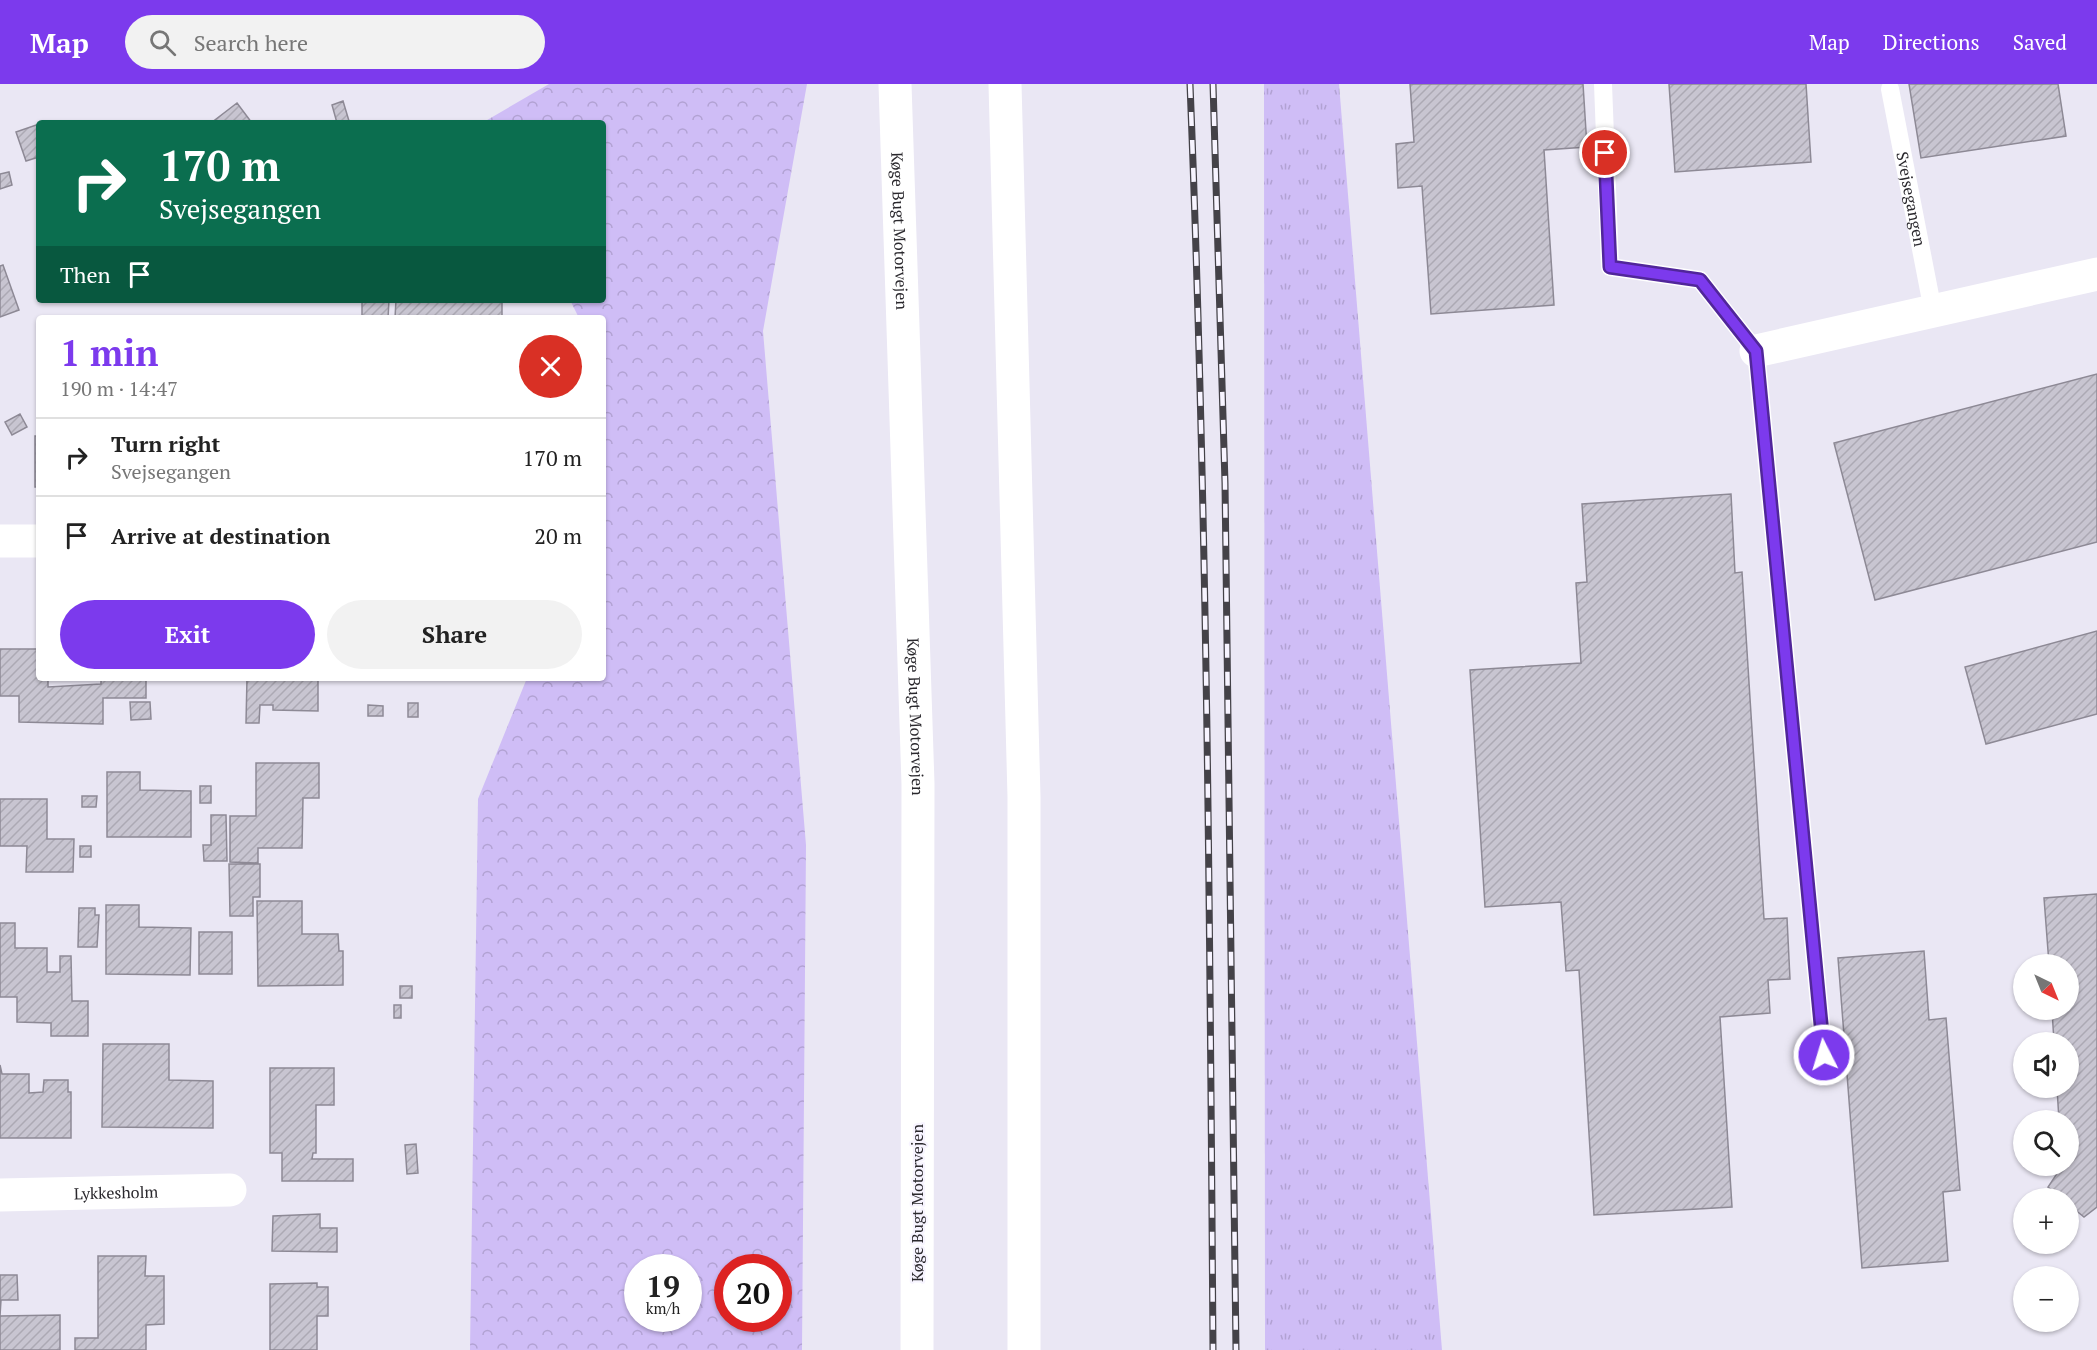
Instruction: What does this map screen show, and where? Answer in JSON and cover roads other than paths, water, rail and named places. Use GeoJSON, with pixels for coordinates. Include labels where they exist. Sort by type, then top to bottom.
{"type":"FeatureCollection","features":[{"type":"Feature","properties":{"kind":"main road","name":"Køge Bugt Motorvejen"},"geometry":{"type":"LineString","coordinates":[[895,84],[918,784],[917,1350]]}},
{"type":"Feature","properties":{"kind":"main road"},"geometry":{"type":"LineString","coordinates":[[1005,84],[1024,797],[1024,1350]]}},
{"type":"Feature","properties":{"kind":"main road"},"geometry":{"type":"LineString","coordinates":[[1756,351],[2097,274]]}},
{"type":"Feature","properties":{"kind":"main road"},"geometry":{"type":"LineString","coordinates":[[0,542],[36,541]]}},
{"type":"Feature","properties":{"kind":"main road","name":"Lykkesholm"},"geometry":{"type":"LineString","coordinates":[[0,1195],[230,1190]]}},
{"type":"Feature","properties":{"kind":"lane"},"geometry":{"type":"LineString","coordinates":[[1602,84],[1610,267],[1700,280],[1756,351],[1824,1055]]}},
{"type":"Feature","properties":{"kind":"lane","name":"Svejsegangen"},"geometry":{"type":"LineString","coordinates":[[1890,89],[1933,311]]}},
{"type":"Feature","properties":{"kind":"railway"},"geometry":{"type":"LineString","coordinates":[[1190,84],[1204,559],[1213,1350]]}},
{"type":"Feature","properties":{"kind":"railway"},"geometry":{"type":"LineString","coordinates":[[1213,84],[1225,483],[1236,1350]]}}]}
